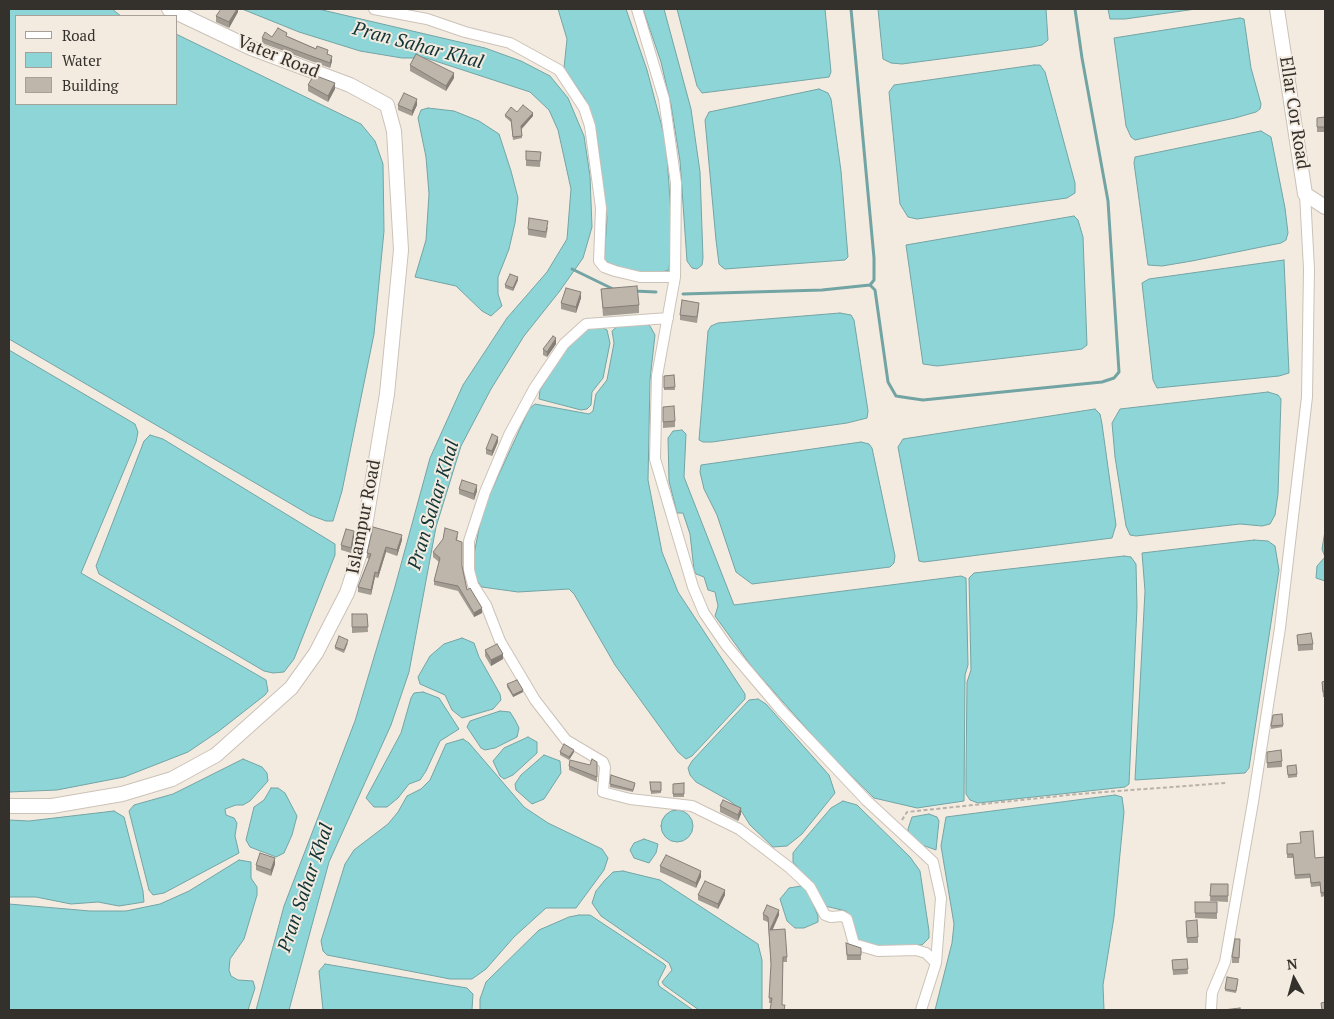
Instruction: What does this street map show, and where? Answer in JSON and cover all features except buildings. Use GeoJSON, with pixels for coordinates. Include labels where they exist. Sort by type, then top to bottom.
{"type":"FeatureCollection","features":[{"type":"Feature","properties":{"kind":"street","name":"Vater Road"},"geometry":{"type":"LineString","coordinates":[[170,9],[251,48],[350,85],[387,105]]}},
{"type":"Feature","properties":{"kind":"street"},"geometry":{"type":"LineString","coordinates":[[374,9],[427,19],[466,32],[510,43],[559,70],[584,108],[590,126],[602,208],[599,261],[604,267],[640,277],[675,277]]}},
{"type":"Feature","properties":{"kind":"street"},"geometry":{"type":"LineString","coordinates":[[637,9],[664,100],[676,183],[675,277],[657,376],[655,459],[693,587],[704,613],[726,645],[781,710],[866,800],[933,862],[942,898],[936,963],[921,1010]]}},
{"type":"Feature","properties":{"kind":"street","name":"Ellar Cor Road"},"geometry":{"type":"LineString","coordinates":[[1277,9],[1305,194],[1325,207]]}},
{"type":"Feature","properties":{"kind":"street","name":"Islampur Road"},"geometry":{"type":"LineString","coordinates":[[9,806],[52,806],[122,794],[172,779],[216,756],[291,688],[316,653],[347,593],[361,550],[387,394],[401,250],[394,132],[387,105]]}},
{"type":"Feature","properties":{"kind":"street"},"geometry":{"type":"LineString","coordinates":[[1210,1010],[1212,993],[1225,962],[1253,802],[1280,628],[1307,397],[1309,269],[1305,194]]}},
{"type":"Feature","properties":{"kind":"street"},"geometry":{"type":"LineString","coordinates":[[668,318],[586,324],[564,344],[526,403],[509,435],[485,492],[469,541],[470,570],[473,585],[486,605],[500,640],[535,700],[566,740],[603,762],[605,767],[603,792],[630,799],[692,806],[739,829],[790,868],[810,887],[825,915],[831,917],[842,916],[847,919],[850,923],[854,944],[878,951],[916,950],[926,953],[936,963]]}},
{"type":"Feature","properties":{"kind":"path"},"geometry":{"type":"LineString","coordinates":[[897,829],[907,812],[1078,794],[1226,783]]}},
{"type":"Feature","properties":{"kind":"water"},"geometry":{"type":"Polygon","coordinates":[[[9,9],[112,9],[120,15],[15,15],[15,105],[178,105],[178,35],[361,124],[375,141],[383,164],[384,231],[374,334],[342,491],[333,521],[326,521],[310,515],[9,339],[9,9]]]}},
{"type":"Feature","properties":{"kind":"water","name":"Pran Sahar Khal"},"geometry":{"type":"Polygon","coordinates":[[[242,9],[318,9],[485,48],[521,61],[550,76],[568,98],[584,136],[590,176],[592,227],[583,258],[524,336],[491,389],[461,446],[436,527],[409,672],[391,725],[329,862],[289,1010],[256,1010],[284,906],[355,721],[394,590],[430,458],[463,385],[507,318],[547,272],[567,239],[571,189],[558,130],[549,110],[530,92],[426,58],[402,58],[360,51],[299,32],[242,9]]]}},
{"type":"Feature","properties":{"kind":"water"},"geometry":{"type":"Polygon","coordinates":[[[558,9],[626,9],[647,70],[666,142],[672,228],[669,270],[662,272],[632,272],[604,261],[607,218],[596,131],[585,99],[564,68],[567,39],[558,9]]]}},
{"type":"Feature","properties":{"kind":"water"},"geometry":{"type":"Polygon","coordinates":[[[643,9],[664,9],[691,109],[700,172],[703,258],[702,265],[697,269],[692,268],[687,261],[680,161],[671,105],[661,62],[643,9]]]}},
{"type":"Feature","properties":{"kind":"water"},"geometry":{"type":"Polygon","coordinates":[[[677,9],[825,9],[831,72],[829,77],[702,93],[697,86],[677,9]]]}},
{"type":"Feature","properties":{"kind":"water"},"geometry":{"type":"Polygon","coordinates":[[[878,9],[1046,9],[1048,40],[1042,45],[1032,47],[902,64],[891,63],[883,59],[878,9]]]}},
{"type":"Feature","properties":{"kind":"water"},"geometry":{"type":"Polygon","coordinates":[[[1108,9],[1196,9],[1125,19],[1110,19],[1108,9]]]}},
{"type":"Feature","properties":{"kind":"water"},"geometry":{"type":"Polygon","coordinates":[[[1240,18],[1244,19],[1251,68],[1261,104],[1260,109],[1235,118],[1135,140],[1131,137],[1126,126],[1114,38],[1240,18]]]}},
{"type":"Feature","properties":{"kind":"water"},"geometry":{"type":"Polygon","coordinates":[[[1040,65],[1045,72],[1075,183],[1075,193],[1067,198],[917,219],[908,217],[900,204],[889,92],[894,85],[1040,65]]]}},
{"type":"Feature","properties":{"kind":"water"},"geometry":{"type":"Polygon","coordinates":[[[819,89],[828,93],[831,99],[841,171],[848,257],[845,260],[725,269],[719,264],[716,240],[705,120],[709,112],[819,89]]]}},
{"type":"Feature","properties":{"kind":"water"},"geometry":{"type":"Polygon","coordinates":[[[428,108],[454,111],[479,121],[499,134],[511,171],[518,198],[515,223],[509,249],[498,277],[498,294],[502,306],[491,316],[482,311],[456,286],[415,277],[426,240],[429,194],[426,157],[418,118],[421,110],[428,108]]]}},
{"type":"Feature","properties":{"kind":"water"},"geometry":{"type":"Polygon","coordinates":[[[1261,131],[1271,137],[1285,208],[1288,233],[1286,240],[1281,243],[1192,261],[1162,266],[1148,265],[1134,163],[1135,157],[1261,131]]]}},
{"type":"Feature","properties":{"kind":"water"},"geometry":{"type":"Polygon","coordinates":[[[1074,216],[1078,220],[1083,237],[1087,345],[1082,349],[1075,350],[937,366],[923,364],[906,245],[1074,216]]]}},
{"type":"Feature","properties":{"kind":"water"},"geometry":{"type":"Polygon","coordinates":[[[1284,260],[1289,373],[1279,376],[1157,388],[1153,380],[1142,283],[1149,279],[1284,260]]]}},
{"type":"Feature","properties":{"kind":"water"},"geometry":{"type":"Polygon","coordinates":[[[840,313],[851,315],[854,320],[868,411],[867,418],[847,423],[712,442],[699,440],[708,331],[711,326],[718,323],[840,313]]]}},
{"type":"Feature","properties":{"kind":"water"},"geometry":{"type":"Polygon","coordinates":[[[646,323],[655,335],[650,380],[648,480],[662,552],[678,592],[745,694],[745,699],[692,756],[686,759],[678,752],[615,665],[574,594],[569,589],[518,592],[482,587],[474,577],[473,559],[483,509],[529,409],[535,404],[589,414],[593,411],[596,394],[607,380],[614,343],[612,331],[619,325],[646,323]]]}},
{"type":"Feature","properties":{"kind":"water"},"geometry":{"type":"Polygon","coordinates":[[[593,327],[601,327],[607,330],[610,343],[603,378],[592,392],[591,405],[587,409],[581,410],[539,399],[540,390],[569,343],[582,332],[593,327]]]}},
{"type":"Feature","properties":{"kind":"water"},"geometry":{"type":"Polygon","coordinates":[[[9,350],[135,424],[138,432],[136,442],[81,573],[266,680],[268,691],[219,731],[188,752],[124,777],[57,790],[9,792],[9,350]]]}},
{"type":"Feature","properties":{"kind":"water"},"geometry":{"type":"Polygon","coordinates":[[[1268,392],[1278,395],[1281,399],[1278,494],[1275,515],[1270,524],[1262,526],[1240,524],[1136,536],[1130,535],[1126,526],[1115,457],[1112,423],[1120,409],[1268,392]]]}},
{"type":"Feature","properties":{"kind":"water"},"geometry":{"type":"Polygon","coordinates":[[[1095,409],[1100,414],[1102,424],[1116,525],[1112,538],[924,562],[919,561],[898,447],[903,439],[1095,409]]]}},
{"type":"Feature","properties":{"kind":"water"},"geometry":{"type":"Polygon","coordinates":[[[682,430],[686,434],[684,477],[734,605],[961,576],[966,578],[968,665],[965,675],[964,801],[917,808],[874,798],[830,755],[752,667],[715,616],[718,606],[715,592],[708,590],[704,577],[696,574],[694,570],[690,534],[683,513],[677,513],[669,481],[668,438],[673,431],[682,430]]]}},
{"type":"Feature","properties":{"kind":"water"},"geometry":{"type":"Polygon","coordinates":[[[150,435],[163,439],[335,544],[335,555],[294,659],[284,672],[273,673],[264,671],[99,574],[96,566],[144,441],[150,435]]]}},
{"type":"Feature","properties":{"kind":"water"},"geometry":{"type":"Polygon","coordinates":[[[861,442],[869,444],[872,448],[895,556],[894,563],[890,567],[752,584],[736,572],[717,515],[704,489],[700,472],[701,465],[861,442]]]}},
{"type":"Feature","properties":{"kind":"water"},"geometry":{"type":"Polygon","coordinates":[[[1325,531],[1325,557],[1322,549],[1325,531]]]}},
{"type":"Feature","properties":{"kind":"water"},"geometry":{"type":"Polygon","coordinates":[[[1254,540],[1268,541],[1275,546],[1279,570],[1249,768],[1245,773],[1135,780],[1145,591],[1142,553],[1254,540]]]}},
{"type":"Feature","properties":{"kind":"water"},"geometry":{"type":"Polygon","coordinates":[[[1124,556],[1131,557],[1136,564],[1137,607],[1129,784],[1125,787],[978,803],[970,800],[966,794],[967,682],[971,670],[969,578],[974,573],[1124,556]]]}},
{"type":"Feature","properties":{"kind":"water"},"geometry":{"type":"Polygon","coordinates":[[[1325,557],[1325,581],[1316,578],[1317,566],[1325,557]]]}},
{"type":"Feature","properties":{"kind":"water"},"geometry":{"type":"Polygon","coordinates":[[[462,638],[474,643],[479,657],[500,694],[501,700],[493,709],[462,718],[452,710],[445,695],[420,684],[418,677],[430,656],[444,644],[462,638]]]}},
{"type":"Feature","properties":{"kind":"water"},"geometry":{"type":"Polygon","coordinates":[[[423,692],[439,698],[459,729],[440,741],[420,780],[409,784],[398,798],[387,807],[374,807],[366,798],[401,733],[411,698],[414,693],[423,692]]]}},
{"type":"Feature","properties":{"kind":"water"},"geometry":{"type":"Polygon","coordinates":[[[758,699],[766,704],[829,775],[835,793],[802,834],[787,846],[773,847],[750,825],[740,809],[730,801],[696,782],[690,775],[688,768],[692,761],[749,700],[758,699]]]}},
{"type":"Feature","properties":{"kind":"water"},"geometry":{"type":"Polygon","coordinates":[[[500,711],[510,712],[519,728],[517,737],[495,748],[485,750],[481,748],[467,727],[470,721],[500,711]]]}},
{"type":"Feature","properties":{"kind":"water"},"geometry":{"type":"Polygon","coordinates":[[[528,737],[537,742],[537,753],[513,775],[504,779],[500,776],[493,761],[504,748],[528,737]]]}},
{"type":"Feature","properties":{"kind":"water"},"geometry":{"type":"Polygon","coordinates":[[[463,739],[469,743],[524,807],[548,823],[602,849],[608,858],[604,870],[576,908],[546,908],[514,937],[486,969],[472,979],[450,979],[327,955],[323,951],[321,941],[345,864],[354,850],[388,824],[398,812],[407,796],[421,789],[430,780],[446,744],[463,739]]]}},
{"type":"Feature","properties":{"kind":"water"},"geometry":{"type":"Polygon","coordinates":[[[544,755],[560,761],[561,773],[544,799],[532,804],[516,790],[515,784],[521,775],[544,755]]]}},
{"type":"Feature","properties":{"kind":"water"},"geometry":{"type":"Polygon","coordinates":[[[243,759],[262,767],[267,773],[268,781],[250,801],[243,805],[236,805],[225,809],[226,815],[234,818],[237,823],[235,836],[239,853],[164,893],[153,895],[149,890],[129,811],[134,805],[173,794],[243,759]]]}},
{"type":"Feature","properties":{"kind":"water"},"geometry":{"type":"Polygon","coordinates":[[[271,788],[278,788],[285,793],[297,816],[292,835],[284,853],[276,857],[250,847],[246,840],[254,807],[264,800],[271,788]]]}},
{"type":"Feature","properties":{"kind":"water"},"geometry":{"type":"Polygon","coordinates":[[[1115,795],[1122,797],[1124,812],[1114,917],[1103,985],[1104,1010],[935,1010],[952,943],[954,924],[941,846],[946,817],[1115,795]]]}},
{"type":"Feature","properties":{"kind":"water"},"geometry":{"type":"Polygon","coordinates":[[[843,801],[857,805],[910,857],[920,871],[929,931],[929,938],[922,945],[881,947],[858,942],[846,911],[825,906],[817,891],[793,862],[793,853],[796,849],[831,808],[843,801]]]}},
{"type":"Feature","properties":{"kind":"water"},"geometry":{"type":"Polygon","coordinates":[[[677,810],[683,811],[688,815],[692,820],[692,832],[688,837],[683,841],[677,842],[671,841],[666,837],[662,832],[661,826],[662,820],[666,815],[671,811],[677,810]]]}},
{"type":"Feature","properties":{"kind":"water"},"geometry":{"type":"Polygon","coordinates":[[[114,811],[124,817],[143,891],[144,902],[119,906],[98,902],[71,904],[36,897],[9,897],[9,820],[29,821],[114,811]]]}},
{"type":"Feature","properties":{"kind":"water"},"geometry":{"type":"Polygon","coordinates":[[[929,814],[937,817],[939,821],[936,850],[922,845],[909,835],[908,829],[912,817],[929,814]]]}},
{"type":"Feature","properties":{"kind":"water"},"geometry":{"type":"Polygon","coordinates":[[[644,839],[658,844],[656,853],[649,863],[634,858],[630,850],[634,843],[644,839]]]}},
{"type":"Feature","properties":{"kind":"water"},"geometry":{"type":"Polygon","coordinates":[[[239,860],[251,862],[251,878],[257,887],[257,895],[244,939],[230,959],[229,970],[231,976],[238,980],[253,981],[255,988],[248,1010],[9,1010],[9,904],[90,911],[126,911],[160,904],[189,891],[239,860]]]}},
{"type":"Feature","properties":{"kind":"water"},"geometry":{"type":"Polygon","coordinates":[[[623,871],[660,880],[758,944],[762,960],[762,1010],[699,1010],[664,985],[662,982],[672,970],[669,963],[601,916],[592,903],[596,891],[605,880],[613,872],[623,871]]]}},
{"type":"Feature","properties":{"kind":"water"},"geometry":{"type":"Polygon","coordinates":[[[801,886],[807,889],[818,916],[818,922],[804,928],[795,928],[787,921],[780,899],[789,888],[801,886]]]}},
{"type":"Feature","properties":{"kind":"water"},"geometry":{"type":"Polygon","coordinates":[[[590,915],[664,964],[666,966],[658,982],[659,986],[693,1010],[480,1010],[480,999],[486,982],[539,930],[569,917],[590,915]]]}},
{"type":"Feature","properties":{"kind":"water"},"geometry":{"type":"Polygon","coordinates":[[[325,964],[467,988],[473,994],[472,1010],[323,1010],[319,971],[325,964]]]}},
{"type":"Feature","properties":{"kind":"waterway"},"geometry":{"type":"LineString","coordinates":[[851,9],[874,258],[874,280],[870,285]]}},
{"type":"Feature","properties":{"kind":"waterway"},"geometry":{"type":"LineString","coordinates":[[683,294],[822,290],[870,285],[875,290],[888,382],[896,396],[923,400],[1102,382],[1114,378],[1119,372],[1108,201],[1075,9]]}},
{"type":"Feature","properties":{"kind":"waterway"},"geometry":{"type":"LineString","coordinates":[[572,269],[613,289]]}},
{"type":"Feature","properties":{"kind":"waterway"},"geometry":{"type":"LineString","coordinates":[[634,291],[656,292]]}}]}
